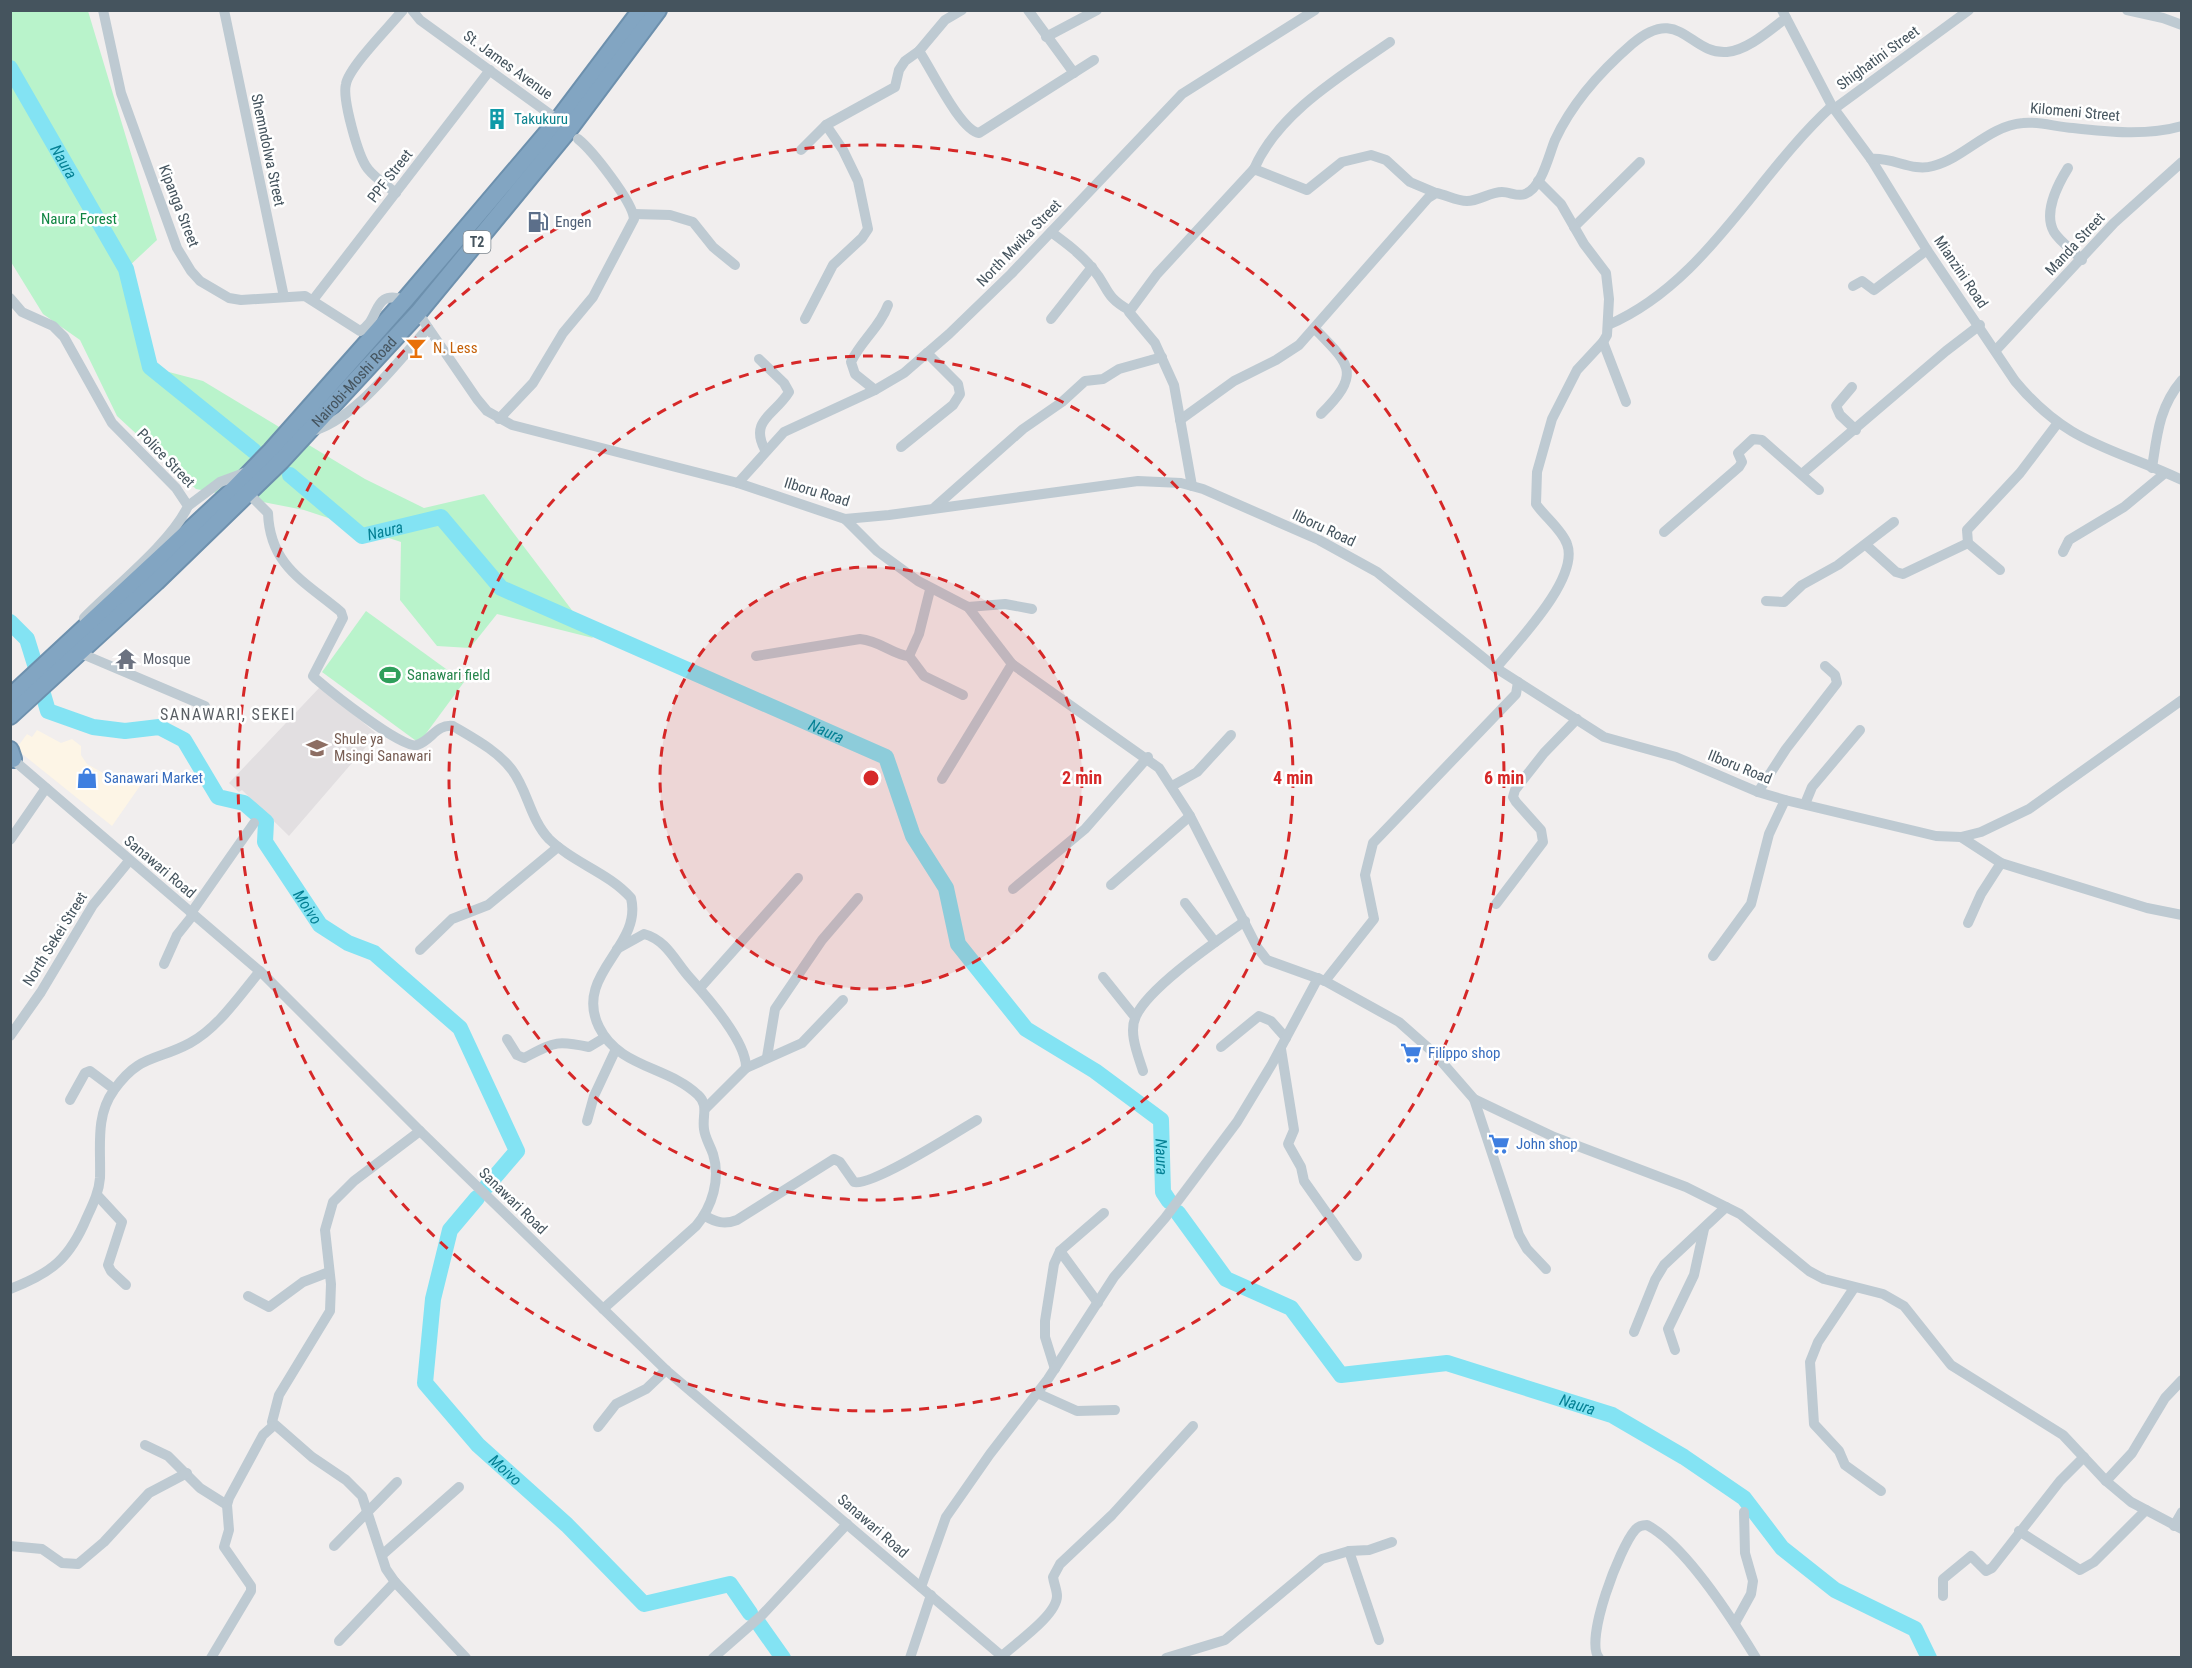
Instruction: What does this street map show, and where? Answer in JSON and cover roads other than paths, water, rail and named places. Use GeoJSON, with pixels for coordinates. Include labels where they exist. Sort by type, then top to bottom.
{"type":"FeatureCollection","features":[{"type":"Feature","properties":{"kind":"highway","name":"Nairobi-Moshi Road"},"geometry":{"type":"LineString","coordinates":[[10,716],[18,700],[48,664],[253,469],[405,300],[558,120],[641,10]]}},
{"type":"Feature","properties":{"kind":"highway","name":"Nairobi-Moshi Road"},"geometry":{"type":"LineString","coordinates":[[18,700],[80,653],[248,493],[418,313],[567,132],[658,10]]}},
{"type":"Feature","properties":{"kind":"highway"},"geometry":{"type":"LineString","coordinates":[[10,723],[18,700]]}},
{"type":"Feature","properties":{"kind":"street","name":"Kipanga Street"},"geometry":{"type":"LineString","coordinates":[[103,10],[121,93],[177,248],[200,281],[229,297],[251,299],[295,294],[313,300],[360,331],[369,324],[377,308],[386,298],[392,296],[405,300]]}},
{"type":"Feature","properties":{"kind":"street","name":"Shemndolwa Street"},"geometry":{"type":"LineString","coordinates":[[224,10],[284,297]]}},
{"type":"Feature","properties":{"kind":"street"},"geometry":{"type":"LineString","coordinates":[[396,193],[366,167],[345,94],[346,84],[355,68],[403,10]]}},
{"type":"Feature","properties":{"kind":"street","name":"St. James Avenue"},"geometry":{"type":"LineString","coordinates":[[412,10],[420,20],[558,120]]}},
{"type":"Feature","properties":{"kind":"street"},"geometry":{"type":"LineString","coordinates":[[801,150],[826,125],[845,113],[891,91],[897,84],[902,65],[919,51],[945,20],[962,10]]}},
{"type":"Feature","properties":{"kind":"street"},"geometry":{"type":"LineString","coordinates":[[1028,10],[1074,73]]}},
{"type":"Feature","properties":{"kind":"street"},"geometry":{"type":"LineString","coordinates":[[1046,37],[1097,10]]}},
{"type":"Feature","properties":{"kind":"street","name":"North Mwika Street"},"geometry":{"type":"LineString","coordinates":[[738,483],[765,450],[784,432],[799,423],[875,390],[904,373],[974,311],[1182,94],[1315,10]]}},
{"type":"Feature","properties":{"kind":"street","name":"Shighatini Street"},"geometry":{"type":"LineString","coordinates":[[1608,326],[1651,302],[1684,274],[1833,107],[1969,10]]}},
{"type":"Feature","properties":{"kind":"street"},"geometry":{"type":"LineString","coordinates":[[2127,10],[2163,18],[2181,25]]}},
{"type":"Feature","properties":{"kind":"street"},"geometry":{"type":"LineString","coordinates":[[1254,169],[1307,190],[1342,162],[1371,155],[1386,160],[1410,182],[1436,193],[1466,201],[1500,192],[1518,195],[1530,191],[1538,181],[1563,125],[1586,90],[1646,34],[1657,29],[1673,29],[1715,50],[1728,52],[1747,44],[1784,14]]}},
{"type":"Feature","properties":{"kind":"street","name":"Mianzini Road"},"geometry":{"type":"LineString","coordinates":[[1784,14],[1833,107],[1871,159],[1927,250],[1980,325],[2015,381],[2056,424],[2095,445],[2181,480]]}},
{"type":"Feature","properties":{"kind":"street"},"geometry":{"type":"LineString","coordinates":[[1129,310],[1157,274],[1254,169],[1266,147],[1289,119],[1390,42]]}},
{"type":"Feature","properties":{"kind":"street"},"geometry":{"type":"LineString","coordinates":[[919,51],[966,128],[979,134],[1094,60]]}},
{"type":"Feature","properties":{"kind":"street","name":"PPF Street"},"geometry":{"type":"LineString","coordinates":[[313,300],[490,70]]}},
{"type":"Feature","properties":{"kind":"street","name":"Kilomeni Street"},"geometry":{"type":"LineString","coordinates":[[1871,159],[1892,160],[1919,168],[1933,166],[1963,154],[1984,137],[2022,123],[2143,132],[2181,126]]}},
{"type":"Feature","properties":{"kind":"street"},"geometry":{"type":"LineString","coordinates":[[805,319],[833,265],[862,238],[868,229],[858,181],[843,150],[826,125]]}},
{"type":"Feature","properties":{"kind":"street"},"geometry":{"type":"LineString","coordinates":[[499,419],[533,383],[563,333],[593,297],[631,226],[634,214],[588,147],[578,139]]}},
{"type":"Feature","properties":{"kind":"street"},"geometry":{"type":"LineString","coordinates":[[1574,227],[1640,162]]}},
{"type":"Feature","properties":{"kind":"street","name":"Manda Street"},"geometry":{"type":"LineString","coordinates":[[1996,350],[2114,223],[2181,162]]}},
{"type":"Feature","properties":{"kind":"street"},"geometry":{"type":"LineString","coordinates":[[2068,168],[2055,191],[2051,215],[2054,231],[2082,260]]}},
{"type":"Feature","properties":{"kind":"street"},"geometry":{"type":"LineString","coordinates":[[1496,668],[1543,609],[1568,569],[1570,556],[1567,543],[1536,504],[1537,472],[1541,452],[1562,398],[1577,370],[1603,342],[1608,326],[1609,299],[1606,273],[1561,204],[1538,181]]}},
{"type":"Feature","properties":{"kind":"street"},"geometry":{"type":"LineString","coordinates":[[1180,420],[1234,381],[1290,353],[1315,328],[1428,198],[1436,193]]}},
{"type":"Feature","properties":{"kind":"street"},"geometry":{"type":"LineString","coordinates":[[634,214],[670,215],[693,222],[713,247],[735,265]]}},
{"type":"Feature","properties":{"kind":"street"},"geometry":{"type":"LineString","coordinates":[[1051,232],[1092,267],[1107,293],[1129,310],[1146,331],[1162,357],[1174,385],[1192,486]]}},
{"type":"Feature","properties":{"kind":"street"},"geometry":{"type":"LineString","coordinates":[[1853,286],[1862,280],[1874,290],[1927,250]]}},
{"type":"Feature","properties":{"kind":"street"},"geometry":{"type":"LineString","coordinates":[[1051,319],[1092,267]]}},
{"type":"Feature","properties":{"kind":"street","name":"Police Street"},"geometry":{"type":"LineString","coordinates":[[10,298],[22,312],[53,326],[64,337],[112,423],[176,488],[188,506],[184,516],[161,542],[47,656],[48,664]]}},
{"type":"Feature","properties":{"kind":"street"},"geometry":{"type":"LineString","coordinates":[[875,390],[855,374],[851,362],[865,338],[880,323],[888,304]]}},
{"type":"Feature","properties":{"kind":"street","name":"Ilboru Road"},"geometry":{"type":"LineString","coordinates":[[418,313],[477,399],[499,419],[534,432],[738,483],[845,519],[1138,481],[1192,486],[1319,540],[1377,572],[1496,668],[1604,737],[1676,757],[1758,792],[1936,836],[1960,837],[1999,825],[2029,809],[2181,700]]}},
{"type":"Feature","properties":{"kind":"street"},"geometry":{"type":"LineString","coordinates":[[1803,473],[1946,351],[1980,325]]}},
{"type":"Feature","properties":{"kind":"street"},"geometry":{"type":"LineString","coordinates":[[307,432],[334,423],[352,410],[428,328]]}},
{"type":"Feature","properties":{"kind":"street"},"geometry":{"type":"LineString","coordinates":[[1315,328],[1344,358],[1347,370],[1342,391],[1321,414]]}},
{"type":"Feature","properties":{"kind":"street"},"geometry":{"type":"LineString","coordinates":[[1603,342],[1626,402]]}},
{"type":"Feature","properties":{"kind":"street"},"geometry":{"type":"LineString","coordinates":[[901,447],[946,411],[960,394],[958,384],[927,353]]}},
{"type":"Feature","properties":{"kind":"street"},"geometry":{"type":"LineString","coordinates":[[934,507],[1023,429],[1062,402],[1085,381],[1103,378],[1119,369],[1162,357]]}},
{"type":"Feature","properties":{"kind":"street"},"geometry":{"type":"LineString","coordinates":[[759,359],[784,383],[789,392],[760,425],[758,435],[765,450]]}},
{"type":"Feature","properties":{"kind":"street"},"geometry":{"type":"LineString","coordinates":[[2152,468],[2159,420],[2165,403],[2181,380]]}},
{"type":"Feature","properties":{"kind":"street"},"geometry":{"type":"LineString","coordinates":[[1852,387],[1836,406],[1836,411],[1856,430]]}},
{"type":"Feature","properties":{"kind":"street"},"geometry":{"type":"LineString","coordinates":[[2000,570],[1968,543],[1967,530],[2020,473],[2056,424]]}},
{"type":"Feature","properties":{"kind":"street"},"geometry":{"type":"LineString","coordinates":[[1664,532],[1739,467],[1742,462],[1738,453],[1752,439],[1762,440],[1779,458],[1803,473],[1819,490]]}},
{"type":"Feature","properties":{"kind":"street"},"geometry":{"type":"LineString","coordinates":[[188,506],[220,482],[253,469]]}},
{"type":"Feature","properties":{"kind":"street"},"geometry":{"type":"LineString","coordinates":[[2063,552],[2069,540],[2124,507],[2164,472]]}},
{"type":"Feature","properties":{"kind":"street"},"geometry":{"type":"LineString","coordinates":[[248,493],[267,513],[268,531],[276,553],[287,567],[341,612],[344,618],[313,675],[316,679],[394,737],[411,745],[419,744],[439,728],[453,726],[498,755],[517,778],[536,821],[558,847],[607,876],[631,898],[633,918],[596,985],[592,998],[592,1012],[604,1038],[615,1051],[684,1084],[701,1098],[705,1109],[704,1131],[716,1168],[716,1184],[705,1216],[603,1309]]}},
{"type":"Feature","properties":{"kind":"street"},"geometry":{"type":"LineString","coordinates":[[845,519],[877,551],[930,590],[968,607],[1012,664],[1148,757],[1172,786],[1190,816],[1257,947],[1267,960],[1321,980],[1399,1022],[1434,1053],[1474,1099],[1519,1235],[1527,1249],[1546,1269]]}},
{"type":"Feature","properties":{"kind":"street"},"geometry":{"type":"LineString","coordinates":[[1766,601],[1784,602],[1802,585],[1838,565],[1894,522]]}},
{"type":"Feature","properties":{"kind":"street"},"geometry":{"type":"LineString","coordinates":[[1866,545],[1896,572],[1903,574],[1968,543]]}},
{"type":"Feature","properties":{"kind":"street"},"geometry":{"type":"LineString","coordinates":[[909,656],[919,634],[930,590]]}},
{"type":"Feature","properties":{"kind":"street"},"geometry":{"type":"LineString","coordinates":[[968,607],[1005,604],[1032,609]]}},
{"type":"Feature","properties":{"kind":"street"},"geometry":{"type":"LineString","coordinates":[[756,656],[860,639],[874,640],[901,655],[909,656]]}},
{"type":"Feature","properties":{"kind":"street"},"geometry":{"type":"LineString","coordinates":[[80,653],[205,706]]}},
{"type":"Feature","properties":{"kind":"street"},"geometry":{"type":"LineString","coordinates":[[909,656],[919,672],[963,695]]}},
{"type":"Feature","properties":{"kind":"street"},"geometry":{"type":"LineString","coordinates":[[942,778],[1012,664]]}},
{"type":"Feature","properties":{"kind":"street"},"geometry":{"type":"LineString","coordinates":[[1758,792],[1786,749],[1837,683],[1835,675],[1825,666]]}},
{"type":"Feature","properties":{"kind":"street"},"geometry":{"type":"LineString","coordinates":[[921,1587],[946,1517],[990,1454],[1055,1369],[1118,1272],[1165,1218],[1237,1122],[1321,980],[1374,919],[1365,875],[1373,843],[1516,694],[1518,682]]}},
{"type":"Feature","properties":{"kind":"street"},"geometry":{"type":"LineString","coordinates":[[1496,904],[1543,842],[1540,830],[1513,797],[1515,790],[1544,753],[1577,719]]}},
{"type":"Feature","properties":{"kind":"street"},"geometry":{"type":"LineString","coordinates":[[1805,804],[1812,787],[1860,730]]}},
{"type":"Feature","properties":{"kind":"street"},"geometry":{"type":"LineString","coordinates":[[1172,786],[1197,772],[1231,735]]}},
{"type":"Feature","properties":{"kind":"street","name":"Sanawari Road"},"geometry":{"type":"LineString","coordinates":[[11,756],[129,861],[260,972],[666,1370],[1003,1657]]}},
{"type":"Feature","properties":{"kind":"street"},"geometry":{"type":"LineString","coordinates":[[1013,889],[1079,835],[1148,757]]}},
{"type":"Feature","properties":{"kind":"street"},"geometry":{"type":"LineString","coordinates":[[10,840],[46,788]]}},
{"type":"Feature","properties":{"kind":"street"},"geometry":{"type":"LineString","coordinates":[[1713,956],[1751,904],[1769,834],[1785,800]]}},
{"type":"Feature","properties":{"kind":"street"},"geometry":{"type":"LineString","coordinates":[[1112,885],[1190,816]]}},
{"type":"Feature","properties":{"kind":"street"},"geometry":{"type":"LineString","coordinates":[[164,964],[177,935],[254,823]]}},
{"type":"Feature","properties":{"kind":"street"},"geometry":{"type":"LineString","coordinates":[[1960,837],[2001,863],[2147,908],[2181,915]]}},
{"type":"Feature","properties":{"kind":"street"},"geometry":{"type":"LineString","coordinates":[[420,950],[452,919],[488,905],[558,847]]}},
{"type":"Feature","properties":{"kind":"street","name":"North Sekei Street"},"geometry":{"type":"LineString","coordinates":[[10,1036],[41,992],[93,905],[129,861]]}},
{"type":"Feature","properties":{"kind":"street"},"geometry":{"type":"LineString","coordinates":[[1968,923],[1981,894],[2001,863]]}},
{"type":"Feature","properties":{"kind":"street"},"geometry":{"type":"LineString","coordinates":[[700,988],[798,878]]}},
{"type":"Feature","properties":{"kind":"street"},"geometry":{"type":"LineString","coordinates":[[767,1057],[775,1009],[822,940],[858,898]]}},
{"type":"Feature","properties":{"kind":"street"},"geometry":{"type":"LineString","coordinates":[[1185,903],[1215,942]]}},
{"type":"Feature","properties":{"kind":"street"},"geometry":{"type":"LineString","coordinates":[[1143,1071],[1133,1034],[1135,1017],[1153,995],[1215,942],[1245,921]]}},
{"type":"Feature","properties":{"kind":"street"},"geometry":{"type":"LineString","coordinates":[[617,949],[640,936],[649,935],[670,952],[700,988],[732,1033],[745,1058],[746,1068]]}},
{"type":"Feature","properties":{"kind":"street"},"geometry":{"type":"LineString","coordinates":[[10,1289],[49,1269],[69,1253],[97,1195],[101,1117],[114,1089],[143,1061],[191,1043],[231,1007],[260,972]]}},
{"type":"Feature","properties":{"kind":"street"},"geometry":{"type":"LineString","coordinates":[[1103,977],[1135,1017]]}},
{"type":"Feature","properties":{"kind":"street"},"geometry":{"type":"LineString","coordinates":[[705,1109],[746,1068],[802,1043],[843,1000]]}},
{"type":"Feature","properties":{"kind":"street"},"geometry":{"type":"LineString","coordinates":[[1221,1047],[1259,1016],[1271,1021],[1286,1038]]}},
{"type":"Feature","properties":{"kind":"street"},"geometry":{"type":"LineString","coordinates":[[507,1040],[518,1055],[524,1058],[558,1042],[569,1041],[588,1047],[604,1038]]}},
{"type":"Feature","properties":{"kind":"street"},"geometry":{"type":"LineString","coordinates":[[1281,1049],[1294,1130],[1288,1144],[1309,1190],[1357,1256]]}},
{"type":"Feature","properties":{"kind":"street"},"geometry":{"type":"LineString","coordinates":[[587,1121],[594,1096],[615,1051]]}},
{"type":"Feature","properties":{"kind":"street"},"geometry":{"type":"LineString","coordinates":[[70,1100],[85,1073],[90,1071],[114,1089]]}},
{"type":"Feature","properties":{"kind":"street"},"geometry":{"type":"LineString","coordinates":[[1474,1099],[1554,1137],[1686,1187],[1726,1206],[1740,1214],[1809,1271],[1824,1280],[1883,1294],[1904,1306],[1952,1365],[2054,1429],[2106,1481],[2131,1502],[2178,1528],[2181,1512]]}},
{"type":"Feature","properties":{"kind":"street"},"geometry":{"type":"LineString","coordinates":[[705,1216],[717,1222],[729,1223],[737,1220],[834,1159],[840,1162],[854,1182],[872,1178],[977,1120]]}},
{"type":"Feature","properties":{"kind":"street"},"geometry":{"type":"LineString","coordinates":[[420,1131],[354,1181],[333,1202],[325,1230],[330,1311],[279,1395],[272,1412],[273,1426],[355,1487],[362,1496],[382,1555],[395,1582],[466,1658]]}},
{"type":"Feature","properties":{"kind":"street"},"geometry":{"type":"LineString","coordinates":[[97,1195],[122,1222],[108,1265],[126,1285]]}},
{"type":"Feature","properties":{"kind":"street"},"geometry":{"type":"LineString","coordinates":[[1634,1332],[1655,1280],[1664,1265],[1678,1249],[1704,1229],[1726,1206]]}},
{"type":"Feature","properties":{"kind":"street"},"geometry":{"type":"LineString","coordinates":[[1055,1369],[1046,1337],[1045,1321],[1054,1264],[1060,1251],[1104,1213]]}},
{"type":"Feature","properties":{"kind":"street"},"geometry":{"type":"LineString","coordinates":[[1675,1350],[1668,1329],[1694,1275],[1704,1229]]}},
{"type":"Feature","properties":{"kind":"street"},"geometry":{"type":"LineString","coordinates":[[1060,1251],[1098,1303]]}},
{"type":"Feature","properties":{"kind":"street"},"geometry":{"type":"LineString","coordinates":[[248,1296],[269,1307],[303,1282],[329,1272]]}},
{"type":"Feature","properties":{"kind":"street"},"geometry":{"type":"LineString","coordinates":[[1854,1288],[1818,1342],[1810,1362],[1814,1424],[1839,1451],[1845,1465],[1881,1491]]}},
{"type":"Feature","properties":{"kind":"street"},"geometry":{"type":"LineString","coordinates":[[598,1427],[616,1404],[646,1389],[666,1370]]}},
{"type":"Feature","properties":{"kind":"street"},"geometry":{"type":"LineString","coordinates":[[2106,1481],[2132,1453],[2164,1398],[2181,1380]]}},
{"type":"Feature","properties":{"kind":"street"},"geometry":{"type":"LineString","coordinates":[[1037,1393],[1077,1412],[1115,1410]]}},
{"type":"Feature","properties":{"kind":"street"},"geometry":{"type":"LineString","coordinates":[[211,1658],[251,1591],[251,1586],[224,1548],[229,1530],[227,1505],[263,1435],[273,1426]]}},
{"type":"Feature","properties":{"kind":"street"},"geometry":{"type":"LineString","coordinates":[[1003,1657],[1055,1606],[1057,1596],[1053,1577],[1060,1564],[1112,1515],[1193,1426]]}},
{"type":"Feature","properties":{"kind":"street"},"geometry":{"type":"LineString","coordinates":[[145,1445],[168,1456],[200,1488],[227,1505]]}},
{"type":"Feature","properties":{"kind":"street"},"geometry":{"type":"LineString","coordinates":[[1943,1596],[1943,1579],[1968,1557],[1973,1556],[1983,1568],[1989,1570],[2060,1481],[2084,1458]]}},
{"type":"Feature","properties":{"kind":"street"},"geometry":{"type":"LineString","coordinates":[[10,1546],[42,1549],[62,1563],[71,1566],[78,1564],[104,1542],[149,1493],[187,1473]]}},
{"type":"Feature","properties":{"kind":"street"},"geometry":{"type":"LineString","coordinates":[[334,1546],[397,1482]]}},
{"type":"Feature","properties":{"kind":"street"},"geometry":{"type":"LineString","coordinates":[[382,1555],[459,1487]]}},
{"type":"Feature","properties":{"kind":"street"},"geometry":{"type":"LineString","coordinates":[[2019,1531],[2080,1570],[2094,1562],[2146,1510]]}},
{"type":"Feature","properties":{"kind":"street"},"geometry":{"type":"LineString","coordinates":[[1735,1623],[1751,1594],[1753,1581],[1745,1553],[1744,1512]]}},
{"type":"Feature","properties":{"kind":"street"},"geometry":{"type":"LineString","coordinates":[[713,1658],[762,1615],[847,1524]]}},
{"type":"Feature","properties":{"kind":"street"},"geometry":{"type":"LineString","coordinates":[[1599,1658],[1595,1649],[1597,1627],[1610,1583],[1624,1546],[1640,1525],[1647,1524],[1674,1546],[1735,1623],[1756,1658]]}},
{"type":"Feature","properties":{"kind":"street"},"geometry":{"type":"LineString","coordinates":[[1166,1658],[1225,1640],[1314,1563],[1349,1551],[1369,1550],[1392,1542]]}},
{"type":"Feature","properties":{"kind":"street"},"geometry":{"type":"LineString","coordinates":[[1349,1551],[1379,1640]]}},
{"type":"Feature","properties":{"kind":"street"},"geometry":{"type":"LineString","coordinates":[[339,1641],[395,1582]]}},
{"type":"Feature","properties":{"kind":"street"},"geometry":{"type":"LineString","coordinates":[[910,1658],[931,1595]]}},
{"type":"Feature","properties":{"kind":"waterway","name":"Naura"},"geometry":{"type":"LineString","coordinates":[[10,68],[126,269],[150,367],[254,451]]}},
{"type":"Feature","properties":{"kind":"waterway","name":"Naura"},"geometry":{"type":"LineString","coordinates":[[290,475],[362,536],[441,517],[501,588],[886,757],[913,836],[946,888],[958,944],[1026,1029],[1095,1071],[1161,1120],[1163,1192],[1169,1201]]}},
{"type":"Feature","properties":{"kind":"waterway","name":"Moivo"},"geometry":{"type":"LineString","coordinates":[[10,622],[27,639],[36,668]]}},
{"type":"Feature","properties":{"kind":"waterway","name":"Moivo"},"geometry":{"type":"LineString","coordinates":[[43,694],[48,711],[93,727],[125,731],[159,727],[184,740],[218,797],[244,803],[266,822],[265,842],[320,925],[348,943],[374,953],[460,1028],[517,1151],[487,1186]]}},
{"type":"Feature","properties":{"kind":"waterway","name":"Moivo"},"geometry":{"type":"LineString","coordinates":[[477,1198],[450,1230],[433,1299],[425,1383],[478,1445],[567,1525],[644,1604],[730,1584],[750,1613]]}},
{"type":"Feature","properties":{"kind":"waterway","name":"Naura"},"geometry":{"type":"LineString","coordinates":[[1178,1213],[1226,1279],[1291,1308],[1341,1375],[1447,1363],[1612,1415],[1684,1457],[1744,1498],[1782,1548],[1835,1590],[1915,1629],[1929,1658]]}},
{"type":"Feature","properties":{"kind":"waterway","name":"Moivo"},"geometry":{"type":"LineString","coordinates":[[759,1624],[783,1658]]}},
{"type":"Feature","properties":{"kind":"place","name":"Takukuru"},"geometry":{"type":"Point","coordinates":[497,119]}},
{"type":"Feature","properties":{"kind":"place","name":"Engen"},"geometry":{"type":"Point","coordinates":[538,222]}},
{"type":"Feature","properties":{"kind":"place","name":"N. Less"},"geometry":{"type":"Point","coordinates":[416,348]}},
{"type":"Feature","properties":{"kind":"place","name":"Mosque"},"geometry":{"type":"Point","coordinates":[126,659]}},
{"type":"Feature","properties":{"kind":"place","name":"Sanawari field"},"geometry":{"type":"Point","coordinates":[390,675]}},
{"type":"Feature","properties":{"kind":"place","name":"Shule ya Msingi Sanawari"},"geometry":{"type":"Point","coordinates":[317,748]}},
{"type":"Feature","properties":{"kind":"place","name":"Sanawari Market"},"geometry":{"type":"Point","coordinates":[87,778]}},
{"type":"Feature","properties":{"kind":"place","name":"Filippo shop"},"geometry":{"type":"Point","coordinates":[1411,1053]}},
{"type":"Feature","properties":{"kind":"place","name":"John shop"},"geometry":{"type":"Point","coordinates":[1499,1144]}},
{"type":"Feature","properties":{"kind":"district","name":"SANAWARI, SEKEI"},"geometry":{"type":"Point","coordinates":[228,714]}},
{"type":"Feature","properties":{"kind":"park label","name":"Naura Forest"},"geometry":{"type":"Point","coordinates":[79,219]}}]}
